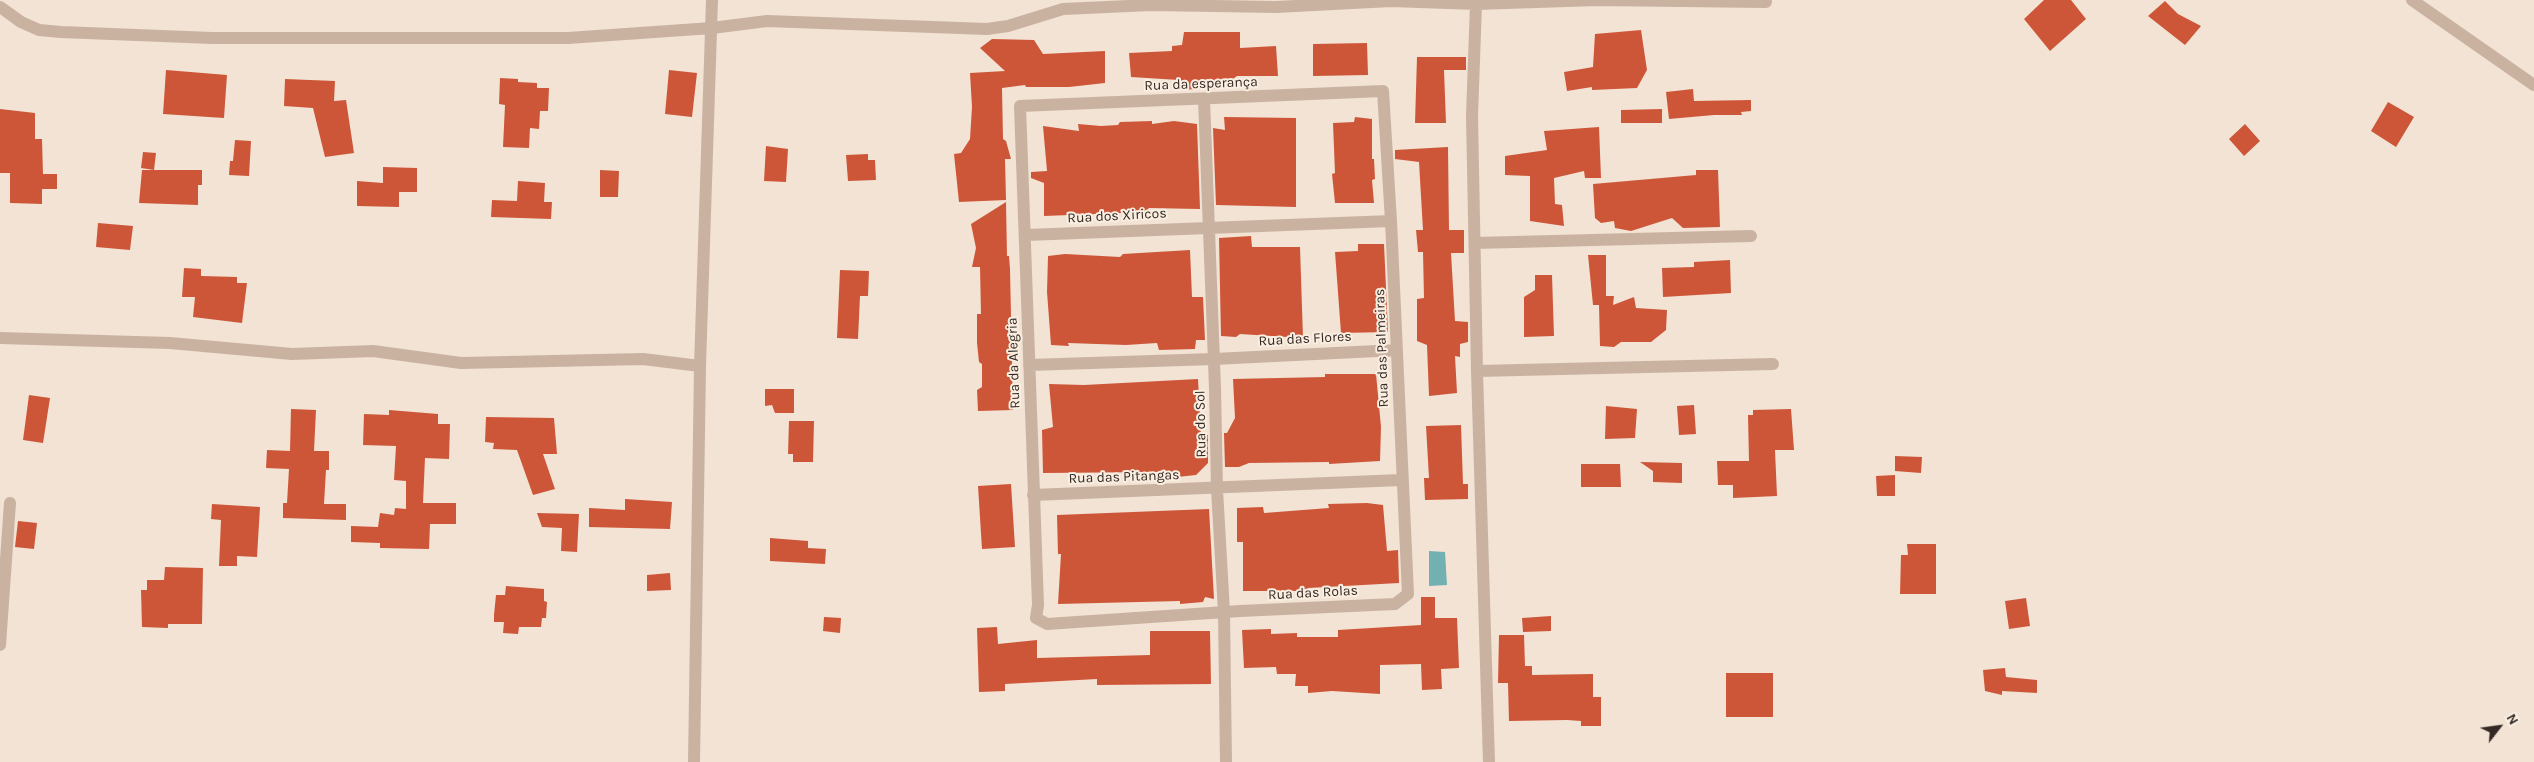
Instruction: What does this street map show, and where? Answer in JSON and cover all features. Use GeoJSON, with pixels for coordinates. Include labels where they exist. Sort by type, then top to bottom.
{"type":"FeatureCollection","features":[{"type":"Feature","properties":{"kind":"street"},"geometry":{"type":"LineString","coordinates":[[694,762],[700,366],[712,0]]}},
{"type":"Feature","properties":{"kind":"street"},"geometry":{"type":"LineString","coordinates":[[0,8],[21,22],[40,30],[212,38],[568,38],[712,28],[767,21],[987,29],[1008,26],[1027,19],[1072,9],[1151,5],[1276,7],[1391,1],[1476,4],[1597,0],[1766,2]]}},
{"type":"Feature","properties":{"kind":"street"},"geometry":{"type":"LineString","coordinates":[[2412,0],[2534,86]]}},
{"type":"Feature","properties":{"kind":"street"},"geometry":{"type":"LineString","coordinates":[[1476,4],[1472,116],[1477,371],[1489,762]]}},
{"type":"Feature","properties":{"kind":"street","name":"Rua da esperança"},"geometry":{"type":"LineString","coordinates":[[1020,106],[1383,92]]}},
{"type":"Feature","properties":{"kind":"street","name":"Rua das Palmeiras"},"geometry":{"type":"LineString","coordinates":[[1383,92],[1391,221],[1408,594],[1402,601]]}},
{"type":"Feature","properties":{"kind":"street","name":"Rua do Sol"},"geometry":{"type":"LineString","coordinates":[[1204,99],[1217,489],[1224,612],[1226,762]]}},
{"type":"Feature","properties":{"kind":"street","name":"Rua da Alegria"},"geometry":{"type":"LineString","coordinates":[[1020,106],[1038,605],[1036,618]]}},
{"type":"Feature","properties":{"kind":"street","name":"Rua dos Xiricos"},"geometry":{"type":"LineString","coordinates":[[1026,235],[1391,221]]}},
{"type":"Feature","properties":{"kind":"street"},"geometry":{"type":"LineString","coordinates":[[1475,243],[1751,236]]}},
{"type":"Feature","properties":{"kind":"street"},"geometry":{"type":"LineString","coordinates":[[0,338],[170,343],[292,354],[374,350],[461,363],[643,360],[700,366]]}},
{"type":"Feature","properties":{"kind":"street","name":"Rua das Flores"},"geometry":{"type":"LineString","coordinates":[[1030,365],[1214,359],[1397,350]]}},
{"type":"Feature","properties":{"kind":"street"},"geometry":{"type":"LineString","coordinates":[[1477,371],[1773,364]]}},
{"type":"Feature","properties":{"kind":"street","name":"Rua das Pitangas"},"geometry":{"type":"LineString","coordinates":[[1033,496],[1402,480]]}},
{"type":"Feature","properties":{"kind":"street"},"geometry":{"type":"LineString","coordinates":[[0,645],[10,503]]}},
{"type":"Feature","properties":{"kind":"street","name":"Rua das Rolas"},"geometry":{"type":"LineString","coordinates":[[1036,618],[1047,624],[1224,612],[1395,604],[1402,601]]}},
{"type":"Feature","properties":{"kind":"water"},"geometry":{"type":"Polygon","coordinates":[[[1429,551],[1445,552],[1447,585],[1429,586],[1429,551]]]}},
{"type":"Feature","properties":{"kind":"building"},"geometry":{"type":"Polygon","coordinates":[[[2044,0],[2071,0],[2086,19],[2050,51],[2024,19],[2044,0]]]}},
{"type":"Feature","properties":{"kind":"building"},"geometry":{"type":"Polygon","coordinates":[[[2165,1],[2178,14],[2201,26],[2185,45],[2148,16],[2165,1]]]}},
{"type":"Feature","properties":{"kind":"building"},"geometry":{"type":"Polygon","coordinates":[[[1641,30],[1647,70],[1637,88],[1592,90],[1592,87],[1567,91],[1564,72],[1593,67],[1595,34],[1641,30]]]}},
{"type":"Feature","properties":{"kind":"building"},"geometry":{"type":"Polygon","coordinates":[[[1184,32],[1240,32],[1240,48],[1276,46],[1278,76],[1237,76],[1233,79],[1218,80],[1219,88],[1178,90],[1179,80],[1131,77],[1129,53],[1172,51],[1172,46],[1182,45],[1184,32]]]}},
{"type":"Feature","properties":{"kind":"building"},"geometry":{"type":"Polygon","coordinates":[[[992,39],[1034,40],[1043,54],[1105,51],[1105,83],[1069,87],[1026,87],[1025,85],[1002,88],[1003,139],[1006,141],[1011,159],[1005,159],[1006,200],[959,202],[954,154],[961,153],[970,139],[972,107],[970,73],[1005,71],[980,48],[992,39]]]}},
{"type":"Feature","properties":{"kind":"building"},"geometry":{"type":"Polygon","coordinates":[[[1367,43],[1368,75],[1313,76],[1313,44],[1367,43]]]}},
{"type":"Feature","properties":{"kind":"building"},"geometry":{"type":"Polygon","coordinates":[[[1417,57],[1466,57],[1466,70],[1444,70],[1446,123],[1415,123],[1417,57]]]}},
{"type":"Feature","properties":{"kind":"building"},"geometry":{"type":"Polygon","coordinates":[[[166,70],[227,75],[224,118],[163,114],[166,70]]]}},
{"type":"Feature","properties":{"kind":"building"},"geometry":{"type":"Polygon","coordinates":[[[669,70],[697,73],[692,117],[665,114],[669,70]]]}},
{"type":"Feature","properties":{"kind":"building"},"geometry":{"type":"Polygon","coordinates":[[[500,78],[518,79],[518,82],[537,83],[537,88],[549,88],[548,111],[540,111],[539,129],[530,128],[529,148],[503,147],[505,105],[499,104],[500,78]]]}},
{"type":"Feature","properties":{"kind":"building"},"geometry":{"type":"Polygon","coordinates":[[[285,79],[335,81],[334,101],[346,100],[354,153],[325,157],[313,108],[284,106],[285,79]]]}},
{"type":"Feature","properties":{"kind":"building"},"geometry":{"type":"Polygon","coordinates":[[[1693,89],[1694,101],[1751,100],[1751,111],[1741,112],[1742,115],[1714,115],[1669,119],[1666,92],[1693,89]]]}},
{"type":"Feature","properties":{"kind":"building"},"geometry":{"type":"Polygon","coordinates":[[[2388,102],[2414,117],[2396,147],[2371,131],[2388,102]]]}},
{"type":"Feature","properties":{"kind":"building"},"geometry":{"type":"Polygon","coordinates":[[[0,109],[35,113],[35,139],[42,139],[43,174],[57,174],[57,189],[42,189],[42,204],[10,203],[10,173],[0,173],[0,109]]]}},
{"type":"Feature","properties":{"kind":"building"},"geometry":{"type":"Polygon","coordinates":[[[1662,109],[1662,123],[1621,123],[1621,110],[1662,109]]]}},
{"type":"Feature","properties":{"kind":"building"},"geometry":{"type":"Polygon","coordinates":[[[1224,117],[1296,118],[1296,207],[1216,205],[1213,128],[1225,130],[1224,117]]]}},
{"type":"Feature","properties":{"kind":"building"},"geometry":{"type":"Polygon","coordinates":[[[1355,117],[1372,119],[1372,159],[1374,159],[1375,179],[1372,180],[1374,203],[1335,203],[1332,174],[1335,173],[1333,123],[1354,122],[1355,117]]]}},
{"type":"Feature","properties":{"kind":"building"},"geometry":{"type":"Polygon","coordinates":[[[1152,121],[1152,124],[1174,121],[1197,124],[1200,209],[1149,208],[1146,211],[1121,213],[1044,216],[1044,183],[1031,178],[1031,172],[1047,171],[1043,126],[1079,131],[1078,124],[1101,126],[1118,125],[1120,122],[1152,121]]]}},
{"type":"Feature","properties":{"kind":"building"},"geometry":{"type":"Polygon","coordinates":[[[2245,124],[2260,141],[2244,156],[2229,139],[2245,124]]]}},
{"type":"Feature","properties":{"kind":"building"},"geometry":{"type":"Polygon","coordinates":[[[1599,127],[1601,178],[1585,178],[1584,171],[1554,178],[1555,204],[1562,205],[1564,226],[1530,221],[1530,176],[1505,175],[1505,156],[1547,150],[1544,131],[1599,127]]]}},
{"type":"Feature","properties":{"kind":"building"},"geometry":{"type":"Polygon","coordinates":[[[235,140],[251,141],[249,176],[229,175],[230,161],[233,161],[235,140]]]}},
{"type":"Feature","properties":{"kind":"building"},"geometry":{"type":"Polygon","coordinates":[[[766,146],[788,149],[786,182],[764,181],[766,146]]]}},
{"type":"Feature","properties":{"kind":"building"},"geometry":{"type":"Polygon","coordinates":[[[1448,147],[1449,230],[1464,230],[1464,253],[1451,253],[1455,321],[1468,322],[1468,342],[1460,344],[1460,357],[1455,356],[1457,393],[1429,396],[1427,345],[1417,341],[1417,299],[1424,298],[1423,252],[1418,252],[1416,230],[1423,230],[1419,162],[1395,159],[1395,150],[1448,147]]]}},
{"type":"Feature","properties":{"kind":"building"},"geometry":{"type":"Polygon","coordinates":[[[143,152],[156,153],[154,170],[141,168],[143,152]]]}},
{"type":"Feature","properties":{"kind":"building"},"geometry":{"type":"Polygon","coordinates":[[[868,154],[868,160],[875,160],[876,180],[848,181],[846,155],[868,154]]]}},
{"type":"Feature","properties":{"kind":"building"},"geometry":{"type":"Polygon","coordinates":[[[383,167],[417,168],[417,192],[399,192],[399,207],[357,206],[357,181],[383,183],[383,167]]]}},
{"type":"Feature","properties":{"kind":"building"},"geometry":{"type":"Polygon","coordinates":[[[142,170],[202,170],[202,185],[198,185],[198,205],[139,203],[142,170]]]}},
{"type":"Feature","properties":{"kind":"building"},"geometry":{"type":"Polygon","coordinates":[[[600,170],[619,171],[618,197],[600,197],[600,170]]]}},
{"type":"Feature","properties":{"kind":"building"},"geometry":{"type":"Polygon","coordinates":[[[1696,170],[1718,170],[1720,227],[1683,228],[1672,218],[1631,231],[1615,228],[1614,221],[1601,223],[1595,218],[1593,184],[1696,175],[1696,170]]]}},
{"type":"Feature","properties":{"kind":"building"},"geometry":{"type":"Polygon","coordinates":[[[518,181],[545,183],[544,202],[552,202],[551,219],[491,217],[492,200],[517,201],[518,181]]]}},
{"type":"Feature","properties":{"kind":"building"},"geometry":{"type":"Polygon","coordinates":[[[1006,202],[1007,256],[1009,256],[1010,269],[1013,410],[978,411],[977,390],[982,387],[982,364],[979,362],[977,343],[977,314],[981,314],[980,267],[972,267],[976,248],[971,224],[1006,202]]]}},
{"type":"Feature","properties":{"kind":"building"},"geometry":{"type":"Polygon","coordinates":[[[98,223],[133,226],[130,250],[96,247],[98,223]]]}},
{"type":"Feature","properties":{"kind":"building"},"geometry":{"type":"Polygon","coordinates":[[[1251,236],[1252,247],[1300,247],[1303,338],[1240,334],[1236,337],[1221,336],[1219,238],[1251,236]]]}},
{"type":"Feature","properties":{"kind":"building"},"geometry":{"type":"Polygon","coordinates":[[[1358,244],[1384,244],[1388,332],[1341,333],[1335,252],[1358,251],[1358,244]]]}},
{"type":"Feature","properties":{"kind":"building"},"geometry":{"type":"Polygon","coordinates":[[[1190,250],[1192,297],[1203,297],[1205,340],[1196,340],[1195,349],[1159,350],[1157,343],[1126,345],[1068,343],[1069,346],[1051,345],[1047,292],[1048,256],[1065,254],[1120,257],[1123,254],[1190,250]]]}},
{"type":"Feature","properties":{"kind":"building"},"geometry":{"type":"Polygon","coordinates":[[[1588,255],[1606,255],[1606,296],[1614,296],[1613,305],[1634,297],[1636,308],[1667,310],[1666,330],[1651,342],[1621,342],[1614,347],[1600,346],[1599,305],[1593,305],[1588,255]]]}},
{"type":"Feature","properties":{"kind":"building"},"geometry":{"type":"Polygon","coordinates":[[[1730,260],[1731,293],[1663,297],[1662,268],[1694,267],[1694,262],[1730,260]]]}},
{"type":"Feature","properties":{"kind":"building"},"geometry":{"type":"Polygon","coordinates":[[[184,268],[201,269],[201,276],[237,277],[237,283],[247,283],[242,323],[193,317],[195,297],[182,297],[184,268]]]}},
{"type":"Feature","properties":{"kind":"building"},"geometry":{"type":"Polygon","coordinates":[[[840,270],[869,271],[868,296],[860,296],[858,339],[837,338],[840,270]]]}},
{"type":"Feature","properties":{"kind":"building"},"geometry":{"type":"Polygon","coordinates":[[[1535,275],[1552,275],[1554,336],[1524,337],[1524,297],[1535,290],[1535,275]]]}},
{"type":"Feature","properties":{"kind":"building"},"geometry":{"type":"Polygon","coordinates":[[[1325,374],[1376,374],[1381,427],[1380,461],[1329,464],[1329,462],[1249,463],[1239,467],[1225,467],[1224,433],[1227,433],[1235,418],[1233,379],[1325,377],[1325,374]]]}},
{"type":"Feature","properties":{"kind":"building"},"geometry":{"type":"Polygon","coordinates":[[[1198,379],[1201,436],[1208,435],[1208,463],[1196,475],[1158,479],[1158,472],[1043,473],[1042,430],[1053,427],[1049,384],[1084,385],[1198,379]]]}},
{"type":"Feature","properties":{"kind":"building"},"geometry":{"type":"Polygon","coordinates":[[[765,389],[794,389],[794,413],[775,413],[772,405],[765,406],[765,389]]]}},
{"type":"Feature","properties":{"kind":"building"},"geometry":{"type":"Polygon","coordinates":[[[29,395],[50,398],[43,443],[23,440],[29,395]]]}},
{"type":"Feature","properties":{"kind":"building"},"geometry":{"type":"Polygon","coordinates":[[[1694,405],[1696,434],[1679,435],[1677,406],[1694,405]]]}},
{"type":"Feature","properties":{"kind":"building"},"geometry":{"type":"Polygon","coordinates":[[[1606,406],[1637,409],[1635,438],[1605,439],[1606,406]]]}},
{"type":"Feature","properties":{"kind":"building"},"geometry":{"type":"Polygon","coordinates":[[[291,409],[316,410],[314,451],[329,451],[329,470],[326,470],[324,504],[346,504],[346,520],[283,518],[283,503],[287,503],[289,469],[266,468],[267,450],[290,451],[291,409]]]}},
{"type":"Feature","properties":{"kind":"building"},"geometry":{"type":"Polygon","coordinates":[[[1791,409],[1794,450],[1775,450],[1777,496],[1733,498],[1733,485],[1718,485],[1717,461],[1749,461],[1748,415],[1753,415],[1753,410],[1791,409]]]}},
{"type":"Feature","properties":{"kind":"building"},"geometry":{"type":"Polygon","coordinates":[[[389,410],[438,414],[438,424],[450,424],[449,459],[425,458],[423,503],[456,503],[456,524],[430,524],[429,549],[380,548],[380,543],[351,542],[351,526],[378,527],[380,513],[394,515],[395,508],[406,509],[406,481],[394,480],[396,446],[363,445],[364,414],[389,415],[389,410]]]}},
{"type":"Feature","properties":{"kind":"building"},"geometry":{"type":"Polygon","coordinates":[[[486,417],[554,418],[557,454],[543,454],[555,489],[533,495],[517,450],[493,449],[494,443],[485,442],[486,417]]]}},
{"type":"Feature","properties":{"kind":"building"},"geometry":{"type":"Polygon","coordinates":[[[789,421],[814,421],[813,462],[793,462],[793,454],[788,454],[789,421]]]}},
{"type":"Feature","properties":{"kind":"building"},"geometry":{"type":"Polygon","coordinates":[[[1461,425],[1463,484],[1468,484],[1468,499],[1425,500],[1424,478],[1429,478],[1426,426],[1461,425]]]}},
{"type":"Feature","properties":{"kind":"building"},"geometry":{"type":"Polygon","coordinates":[[[1895,456],[1922,457],[1921,473],[1895,471],[1895,456]]]}},
{"type":"Feature","properties":{"kind":"building"},"geometry":{"type":"Polygon","coordinates":[[[1640,462],[1682,463],[1682,483],[1653,482],[1653,471],[1640,462]]]}},
{"type":"Feature","properties":{"kind":"building"},"geometry":{"type":"Polygon","coordinates":[[[1581,464],[1620,464],[1621,487],[1581,487],[1581,464]]]}},
{"type":"Feature","properties":{"kind":"building"},"geometry":{"type":"Polygon","coordinates":[[[1895,475],[1895,496],[1877,496],[1876,476],[1895,475]]]}},
{"type":"Feature","properties":{"kind":"building"},"geometry":{"type":"Polygon","coordinates":[[[1011,484],[1015,547],[982,549],[978,486],[1011,484]]]}},
{"type":"Feature","properties":{"kind":"building"},"geometry":{"type":"Polygon","coordinates":[[[625,499],[672,502],[670,529],[589,527],[589,508],[625,510],[625,499]]]}},
{"type":"Feature","properties":{"kind":"building"},"geometry":{"type":"Polygon","coordinates":[[[1367,503],[1383,505],[1387,551],[1398,550],[1399,583],[1308,588],[1308,591],[1243,591],[1243,542],[1237,542],[1237,508],[1263,507],[1264,513],[1329,508],[1328,504],[1367,503]]]}},
{"type":"Feature","properties":{"kind":"building"},"geometry":{"type":"Polygon","coordinates":[[[212,504],[260,507],[257,557],[237,556],[237,566],[219,566],[221,520],[211,519],[212,504]]]}},
{"type":"Feature","properties":{"kind":"building"},"geometry":{"type":"Polygon","coordinates":[[[1209,509],[1214,599],[1205,597],[1203,602],[1180,604],[1180,601],[1058,604],[1061,554],[1058,554],[1057,515],[1209,509]]]}},
{"type":"Feature","properties":{"kind":"building"},"geometry":{"type":"Polygon","coordinates":[[[537,513],[579,514],[577,552],[561,551],[562,528],[542,527],[537,513]]]}},
{"type":"Feature","properties":{"kind":"building"},"geometry":{"type":"Polygon","coordinates":[[[18,521],[37,523],[34,549],[15,547],[18,521]]]}},
{"type":"Feature","properties":{"kind":"building"},"geometry":{"type":"Polygon","coordinates":[[[770,538],[808,541],[808,548],[826,549],[825,564],[770,561],[770,538]]]}},
{"type":"Feature","properties":{"kind":"building"},"geometry":{"type":"Polygon","coordinates":[[[1907,544],[1936,544],[1936,594],[1900,594],[1901,555],[1908,555],[1907,544]]]}},
{"type":"Feature","properties":{"kind":"building"},"geometry":{"type":"Polygon","coordinates":[[[165,567],[203,568],[202,624],[168,624],[168,628],[142,627],[141,590],[147,590],[147,580],[164,580],[165,567]]]}},
{"type":"Feature","properties":{"kind":"building"},"geometry":{"type":"Polygon","coordinates":[[[670,573],[671,590],[647,591],[647,575],[670,573]]]}},
{"type":"Feature","properties":{"kind":"building"},"geometry":{"type":"Polygon","coordinates":[[[506,586],[544,589],[544,601],[547,602],[546,618],[542,618],[541,627],[519,627],[518,634],[503,633],[504,622],[494,622],[494,615],[496,595],[505,595],[506,586]]]}},
{"type":"Feature","properties":{"kind":"building"},"geometry":{"type":"Polygon","coordinates":[[[1421,597],[1435,597],[1435,618],[1457,618],[1459,668],[1441,669],[1442,689],[1422,690],[1421,664],[1380,665],[1380,694],[1332,691],[1308,693],[1308,686],[1295,686],[1296,674],[1277,674],[1276,667],[1244,668],[1242,630],[1271,629],[1271,634],[1297,633],[1297,637],[1338,637],[1338,630],[1421,625],[1421,597]]]}},
{"type":"Feature","properties":{"kind":"building"},"geometry":{"type":"Polygon","coordinates":[[[2026,598],[2030,626],[2009,629],[2005,601],[2026,598]]]}},
{"type":"Feature","properties":{"kind":"building"},"geometry":{"type":"Polygon","coordinates":[[[1551,616],[1551,631],[1523,632],[1522,618],[1551,616]]]}},
{"type":"Feature","properties":{"kind":"building"},"geometry":{"type":"Polygon","coordinates":[[[824,617],[841,618],[840,633],[823,631],[824,617]]]}},
{"type":"Feature","properties":{"kind":"building"},"geometry":{"type":"Polygon","coordinates":[[[997,627],[998,644],[1037,640],[1037,658],[1150,655],[1150,631],[1210,631],[1211,684],[1097,685],[1097,679],[1005,684],[1005,691],[979,692],[977,628],[997,627]]]}},
{"type":"Feature","properties":{"kind":"building"},"geometry":{"type":"Polygon","coordinates":[[[1499,635],[1524,635],[1525,666],[1532,666],[1532,675],[1593,674],[1593,697],[1601,697],[1601,726],[1581,726],[1581,721],[1567,720],[1509,721],[1508,683],[1498,683],[1499,635]]]}},
{"type":"Feature","properties":{"kind":"building"},"geometry":{"type":"Polygon","coordinates":[[[2005,668],[2006,677],[2037,680],[2037,693],[2002,691],[2002,695],[1985,691],[1983,670],[2005,668]]]}},
{"type":"Feature","properties":{"kind":"building"},"geometry":{"type":"Polygon","coordinates":[[[1726,673],[1773,673],[1773,717],[1726,717],[1726,673]]]}}]}
